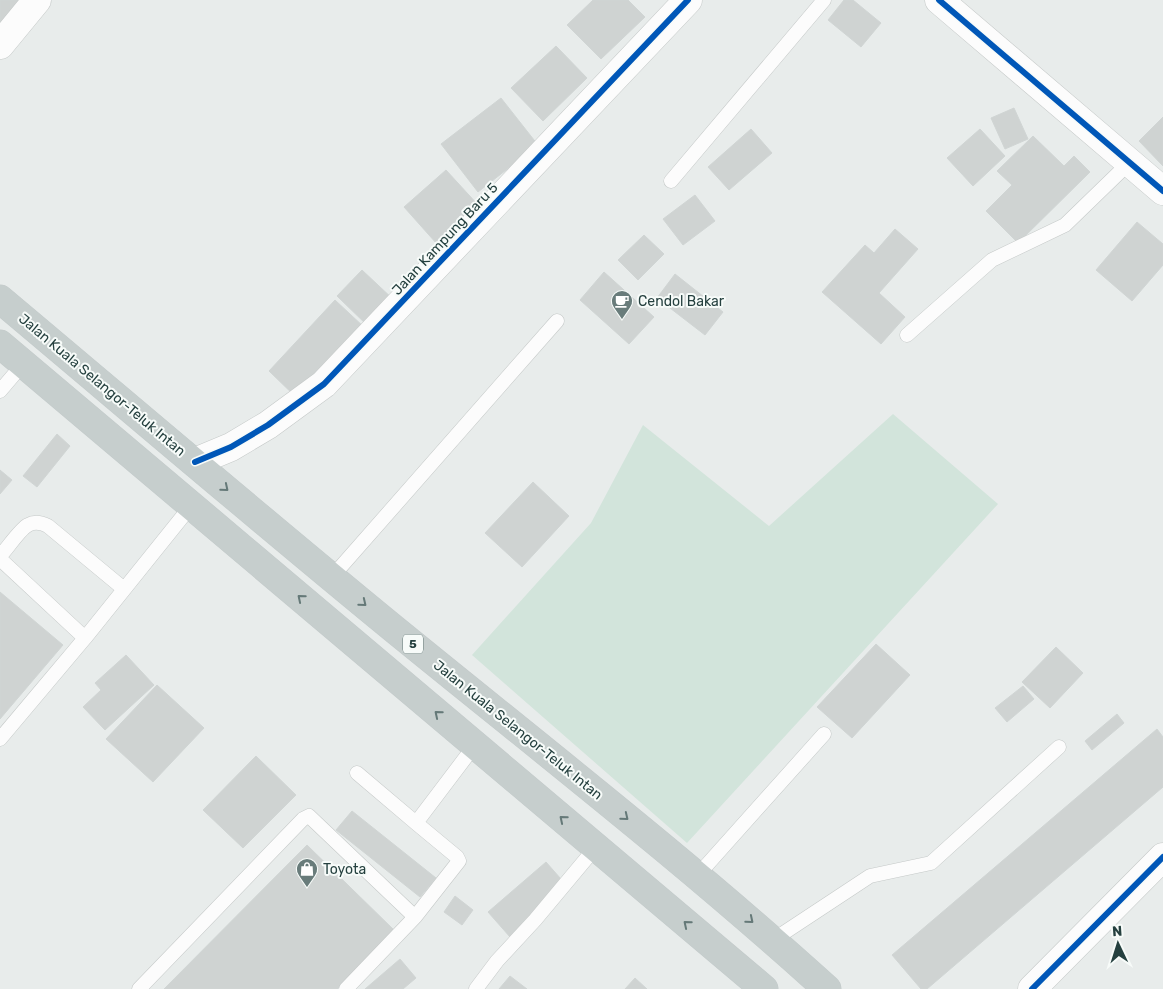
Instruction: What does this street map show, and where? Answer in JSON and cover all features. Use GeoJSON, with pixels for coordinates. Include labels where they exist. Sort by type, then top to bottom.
{"type":"FeatureCollection","features":[{"type":"Feature","properties":{"kind":"highway","name":"Jalan Kuala Selangor-Teluk Intan"},"geometry":{"type":"LineString","coordinates":[[0,299],[331,578],[697,876],[773,940],[827,989]]}},
{"type":"Feature","properties":{"kind":"highway"},"geometry":{"type":"LineString","coordinates":[[0,344],[764,989]]}},
{"type":"Feature","properties":{"kind":"street"},"geometry":{"type":"LineString","coordinates":[[0,45],[37,0]]}},
{"type":"Feature","properties":{"kind":"street","name":"Jalan Kampung Baru 5"},"geometry":{"type":"LineString","coordinates":[[195,462],[231,447],[268,425],[324,384],[688,0]]}},
{"type":"Feature","properties":{"kind":"street"},"geometry":{"type":"LineString","coordinates":[[939,0],[1163,191]]}},
{"type":"Feature","properties":{"kind":"street"},"geometry":{"type":"LineString","coordinates":[[1032,989],[1163,857]]}},
{"type":"Feature","properties":{"kind":"lane"},"geometry":{"type":"LineString","coordinates":[[671,181],[824,0]]}},
{"type":"Feature","properties":{"kind":"lane"},"geometry":{"type":"LineString","coordinates":[[907,335],[992,260],[1065,225],[1130,162]]}},
{"type":"Feature","properties":{"kind":"lane"},"geometry":{"type":"LineString","coordinates":[[331,578],[557,321]]}},
{"type":"Feature","properties":{"kind":"lane"},"geometry":{"type":"LineString","coordinates":[[0,391],[23,364]]}},
{"type":"Feature","properties":{"kind":"lane"},"geometry":{"type":"LineString","coordinates":[[0,739],[85,638],[191,506]]}},
{"type":"Feature","properties":{"kind":"lane"},"geometry":{"type":"LineString","coordinates":[[85,638],[0,558],[23,529],[29,524],[36,523],[48,526],[124,589]]}},
{"type":"Feature","properties":{"kind":"lane"},"geometry":{"type":"LineString","coordinates":[[697,876],[824,734]]}},
{"type":"Feature","properties":{"kind":"lane"},"geometry":{"type":"LineString","coordinates":[[416,823],[475,745]]}},
{"type":"Feature","properties":{"kind":"lane"},"geometry":{"type":"LineString","coordinates":[[773,940],[870,876],[931,863],[1058,748]]}},
{"type":"Feature","properties":{"kind":"lane"},"geometry":{"type":"LineString","coordinates":[[346,989],[415,917],[459,860],[357,772]]}},
{"type":"Feature","properties":{"kind":"lane"},"geometry":{"type":"LineString","coordinates":[[139,989],[303,819],[309,816],[415,917]]}},
{"type":"Feature","properties":{"kind":"lane"},"geometry":{"type":"LineString","coordinates":[[476,989],[596,847]]}},
{"type":"Feature","properties":{"kind":"shaded area"},"geometry":{"type":"Polygon","coordinates":[[[893,414],[998,504],[687,843],[472,655],[591,523],[643,425],[769,526],[893,414]]]}},
{"type":"Feature","properties":{"kind":"building"},"geometry":{"type":"Polygon","coordinates":[[[0,0],[22,0],[0,25],[0,0]]]}},
{"type":"Feature","properties":{"kind":"building"},"geometry":{"type":"Polygon","coordinates":[[[593,0],[628,0],[645,17],[601,59],[567,25],[593,0]]]}},
{"type":"Feature","properties":{"kind":"building"},"geometry":{"type":"Polygon","coordinates":[[[844,0],[853,0],[881,23],[861,47],[828,20],[844,0]]]}},
{"type":"Feature","properties":{"kind":"building"},"geometry":{"type":"Polygon","coordinates":[[[556,46],[587,78],[543,121],[511,88],[556,46]]]}},
{"type":"Feature","properties":{"kind":"building"},"geometry":{"type":"Polygon","coordinates":[[[501,98],[538,145],[478,192],[441,144],[501,98]]]}},
{"type":"Feature","properties":{"kind":"building"},"geometry":{"type":"Polygon","coordinates":[[[1014,108],[1028,139],[1005,149],[991,118],[1014,108]]]}},
{"type":"Feature","properties":{"kind":"building"},"geometry":{"type":"Polygon","coordinates":[[[1163,117],[1163,166],[1139,141],[1163,117]]]}},
{"type":"Feature","properties":{"kind":"building"},"geometry":{"type":"Polygon","coordinates":[[[751,129],[772,153],[729,190],[708,167],[751,129]]]}},
{"type":"Feature","properties":{"kind":"building"},"geometry":{"type":"Polygon","coordinates":[[[980,129],[1005,156],[973,186],[947,158],[980,129]]]}},
{"type":"Feature","properties":{"kind":"building"},"geometry":{"type":"Polygon","coordinates":[[[1033,136],[1064,166],[1074,156],[1090,172],[1018,243],[986,211],[1012,185],[997,171],[1033,136]]]}},
{"type":"Feature","properties":{"kind":"building"},"geometry":{"type":"Polygon","coordinates":[[[446,170],[479,206],[437,244],[404,207],[446,170]]]}},
{"type":"Feature","properties":{"kind":"building"},"geometry":{"type":"Polygon","coordinates":[[[695,195],[715,221],[683,245],[663,219],[695,195]]]}},
{"type":"Feature","properties":{"kind":"building"},"geometry":{"type":"Polygon","coordinates":[[[1137,222],[1163,244],[1163,265],[1132,301],[1096,270],[1137,222]]]}},
{"type":"Feature","properties":{"kind":"building"},"geometry":{"type":"Polygon","coordinates":[[[895,229],[918,249],[879,293],[905,317],[881,344],[822,292],[865,245],[874,253],[895,229]]]}},
{"type":"Feature","properties":{"kind":"building"},"geometry":{"type":"Polygon","coordinates":[[[644,235],[664,254],[638,280],[618,260],[644,235]]]}},
{"type":"Feature","properties":{"kind":"building"},"geometry":{"type":"Polygon","coordinates":[[[362,270],[395,301],[369,327],[337,296],[362,270]]]}},
{"type":"Feature","properties":{"kind":"building"},"geometry":{"type":"Polygon","coordinates":[[[604,272],[654,317],[629,344],[580,300],[604,272]]]}},
{"type":"Feature","properties":{"kind":"building"},"geometry":{"type":"Polygon","coordinates":[[[675,274],[723,312],[705,335],[657,298],[675,274]]]}},
{"type":"Feature","properties":{"kind":"building"},"geometry":{"type":"Polygon","coordinates":[[[335,300],[365,328],[299,400],[269,371],[335,300]]]}},
{"type":"Feature","properties":{"kind":"building"},"geometry":{"type":"Polygon","coordinates":[[[57,434],[70,446],[37,487],[23,476],[57,434]]]}},
{"type":"Feature","properties":{"kind":"building"},"geometry":{"type":"Polygon","coordinates":[[[0,470],[12,480],[0,494],[0,470]]]}},
{"type":"Feature","properties":{"kind":"building"},"geometry":{"type":"Polygon","coordinates":[[[533,482],[569,516],[522,567],[485,533],[533,482]]]}},
{"type":"Feature","properties":{"kind":"building"},"geometry":{"type":"Polygon","coordinates":[[[0,592],[63,645],[0,719],[0,592]]]}},
{"type":"Feature","properties":{"kind":"building"},"geometry":{"type":"Polygon","coordinates":[[[876,644],[910,675],[852,738],[817,707],[876,644]]]}},
{"type":"Feature","properties":{"kind":"building"},"geometry":{"type":"Polygon","coordinates":[[[1056,647],[1083,673],[1050,708],[1022,682],[1056,647]]]}},
{"type":"Feature","properties":{"kind":"building"},"geometry":{"type":"Polygon","coordinates":[[[126,655],[154,685],[105,730],[83,707],[101,690],[95,683],[126,655]]]}},
{"type":"Feature","properties":{"kind":"building"},"geometry":{"type":"Polygon","coordinates":[[[157,685],[204,728],[153,782],[106,739],[157,685]]]}},
{"type":"Feature","properties":{"kind":"building"},"geometry":{"type":"Polygon","coordinates":[[[1023,686],[1034,699],[1007,722],[995,708],[1023,686]]]}},
{"type":"Feature","properties":{"kind":"building"},"geometry":{"type":"Polygon","coordinates":[[[1117,714],[1124,723],[1092,750],[1085,741],[1117,714]]]}},
{"type":"Feature","properties":{"kind":"building"},"geometry":{"type":"Polygon","coordinates":[[[1157,729],[1163,737],[1163,787],[927,989],[921,989],[892,955],[1157,729]]]}},
{"type":"Feature","properties":{"kind":"building"},"geometry":{"type":"Polygon","coordinates":[[[256,756],[296,795],[243,848],[203,810],[256,756]]]}},
{"type":"Feature","properties":{"kind":"building"},"geometry":{"type":"Polygon","coordinates":[[[352,811],[436,878],[420,897],[336,830],[352,811]]]}},
{"type":"Feature","properties":{"kind":"building","name":"Toyota"},"geometry":{"type":"Polygon","coordinates":[[[307,845],[395,931],[337,989],[164,989],[307,845]]]}},
{"type":"Feature","properties":{"kind":"building"},"geometry":{"type":"Polygon","coordinates":[[[546,862],[568,887],[510,937],[488,912],[546,862]]]}},
{"type":"Feature","properties":{"kind":"building"},"geometry":{"type":"Polygon","coordinates":[[[455,896],[473,910],[462,925],[444,912],[455,896]]]}},
{"type":"Feature","properties":{"kind":"building"},"geometry":{"type":"Polygon","coordinates":[[[400,959],[416,978],[403,989],[365,989],[400,959]]]}},
{"type":"Feature","properties":{"kind":"building"},"geometry":{"type":"Polygon","coordinates":[[[510,976],[527,989],[499,989],[510,976]]]}},
{"type":"Feature","properties":{"kind":"building"},"geometry":{"type":"Polygon","coordinates":[[[635,978],[647,989],[625,989],[635,978]]]}},
{"type":"Feature","properties":{"kind":"cycle path"},"geometry":{"type":"LineString","coordinates":[[195,462],[231,447],[268,425],[324,384],[688,0]]}},
{"type":"Feature","properties":{"kind":"cycle path"},"geometry":{"type":"LineString","coordinates":[[939,0],[1163,191]]}},
{"type":"Feature","properties":{"kind":"cycle path"},"geometry":{"type":"LineString","coordinates":[[1032,989],[1163,857]]}},
{"type":"Feature","properties":{"kind":"place","name":"Cendol Bakar"},"geometry":{"type":"Point","coordinates":[622,320]}},
{"type":"Feature","properties":{"kind":"place","name":"Toyota"},"geometry":{"type":"Point","coordinates":[307,888]}}]}
